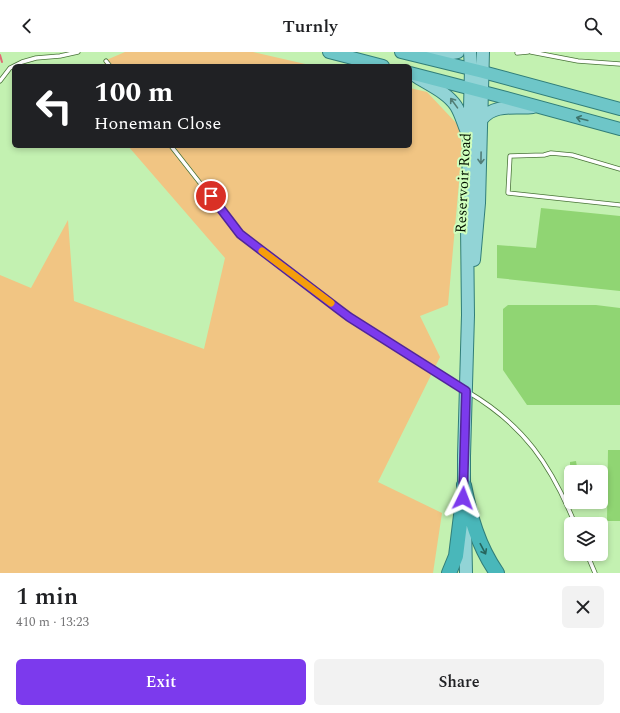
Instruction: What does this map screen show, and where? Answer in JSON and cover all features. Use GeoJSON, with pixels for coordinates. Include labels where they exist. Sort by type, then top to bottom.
{"type":"FeatureCollection","features":[{"type":"Feature","properties":{"kind":"highway"},"geometry":{"type":"LineString","coordinates":[[329,52],[375,64]]}},
{"type":"Feature","properties":{"kind":"highway"},"geometry":{"type":"LineString","coordinates":[[401,52],[620,108]]}},
{"type":"Feature","properties":{"kind":"highway"},"geometry":{"type":"LineString","coordinates":[[412,73],[620,129]]}},
{"type":"Feature","properties":{"kind":"highway"},"geometry":{"type":"LineString","coordinates":[[448,573],[453,565],[457,551],[464,484]]}},
{"type":"Feature","properties":{"kind":"highway"},"geometry":{"type":"LineString","coordinates":[[464,484],[476,533],[482,548],[497,573]]}},
{"type":"Feature","properties":{"kind":"main road"},"geometry":{"type":"LineString","coordinates":[[422,52],[446,54],[458,52]]}},
{"type":"Feature","properties":{"kind":"main road","name":"Reservoir Road"},"geometry":{"type":"LineString","coordinates":[[470,52],[477,71]]}},
{"type":"Feature","properties":{"kind":"main road","name":"Reservoir Road"},"geometry":{"type":"LineString","coordinates":[[466,573],[464,484],[468,315],[467,226],[469,139],[477,90],[477,71],[483,52]]}},
{"type":"Feature","properties":{"kind":"main road"},"geometry":{"type":"LineString","coordinates":[[412,74],[444,93],[451,100],[461,116],[469,139]]}},
{"type":"Feature","properties":{"kind":"main road","name":"Reservoir Road"},"geometry":{"type":"LineString","coordinates":[[468,315],[479,203],[482,119],[477,90]]}},
{"type":"Feature","properties":{"kind":"main road"},"geometry":{"type":"LineString","coordinates":[[482,119],[489,112],[500,108],[537,106]]}},
{"type":"Feature","properties":{"kind":"lane"},"geometry":{"type":"LineString","coordinates":[[18,64],[36,58],[60,56],[78,52]]}},
{"type":"Feature","properties":{"kind":"lane"},"geometry":{"type":"LineString","coordinates":[[517,53],[529,52],[578,61],[620,64]]}},
{"type":"Feature","properties":{"kind":"lane"},"geometry":{"type":"LineString","coordinates":[[0,81],[12,67]]}},
{"type":"Feature","properties":{"kind":"lane"},"geometry":{"type":"LineString","coordinates":[[173,148],[240,234],[349,317],[497,411],[534,448],[556,481],[572,517]]}},
{"type":"Feature","properties":{"kind":"lane"},"geometry":{"type":"LineString","coordinates":[[620,169],[572,156],[551,153],[544,155],[510,156],[508,193],[620,205]]}},
{"type":"Feature","properties":{"kind":"lane"},"geometry":{"type":"LineString","coordinates":[[590,561],[595,573]]}},
{"type":"Feature","properties":{"kind":"shaded area"},"geometry":{"type":"Polygon","coordinates":[[[125,52],[253,52],[305,64],[105,64],[104,61],[125,52]]]}},
{"type":"Feature","properties":{"kind":"shaded area"},"geometry":{"type":"Polygon","coordinates":[[[412,88],[427,92],[459,126],[462,149],[448,305],[420,316],[440,357],[378,482],[442,513],[433,573],[0,573],[0,275],[31,288],[68,220],[74,301],[204,349],[225,258],[130,148],[412,148],[412,88]]]}},
{"type":"Feature","properties":{"kind":"building"},"geometry":{"type":"Polygon","coordinates":[[[541,208],[620,216],[620,291],[497,278],[497,245],[536,248],[541,208]]]}},
{"type":"Feature","properties":{"kind":"building"},"geometry":{"type":"Polygon","coordinates":[[[508,305],[596,305],[620,308],[620,405],[527,405],[503,370],[503,309],[508,305]]]}},
{"type":"Feature","properties":{"kind":"building"},"geometry":{"type":"Polygon","coordinates":[[[608,450],[620,450],[620,521],[608,521],[607,517],[608,450]]]}},
{"type":"Feature","properties":{"kind":"building"},"geometry":{"type":"Polygon","coordinates":[[[576,461],[577,465],[570,465],[570,462],[576,461]]]}},
{"type":"Feature","properties":{"kind":"waterway"},"geometry":{"type":"LineString","coordinates":[[0,55],[2,62]]}},
{"type":"Feature","properties":{"kind":"slow traffic"},"geometry":{"type":"LineString","coordinates":[[262,251],[331,303]]}},
{"type":"Feature","properties":{"kind":"route"},"geometry":{"type":"LineString","coordinates":[[211,196],[240,234],[349,317],[466,391],[463,498]]}}]}
